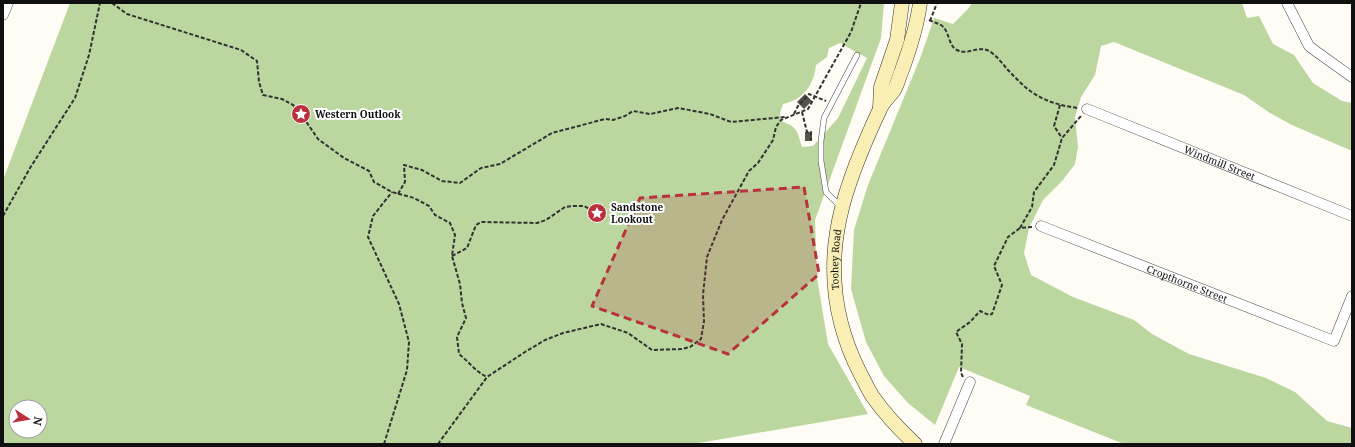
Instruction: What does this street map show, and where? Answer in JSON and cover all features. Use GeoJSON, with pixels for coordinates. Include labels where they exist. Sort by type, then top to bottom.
{"type":"FeatureCollection","features":[{"type":"Feature","properties":{"kind":"main road","name":"Toohey Road"},"geometry":{"type":"LineString","coordinates":[[880,107],[881,87],[896,40],[902,3]]}},
{"type":"Feature","properties":{"kind":"main road","name":"Toohey Road"},"geometry":{"type":"LineString","coordinates":[[915,444],[903,433],[872,396],[854,360],[840,321],[834,289],[834,260],[842,208],[849,183],[880,107],[895,89],[913,39],[920,3]]}},
{"type":"Feature","properties":{"kind":"street"},"geometry":{"type":"LineString","coordinates":[[3,15],[8,3]]}},
{"type":"Feature","properties":{"kind":"street"},"geometry":{"type":"LineString","coordinates":[[1287,3],[1309,46],[1352,77]]}},
{"type":"Feature","properties":{"kind":"street","name":"Windmill Street"},"geometry":{"type":"LineString","coordinates":[[1087,109],[1352,216]]}},
{"type":"Feature","properties":{"kind":"street","name":"Cropthorne Street"},"geometry":{"type":"LineString","coordinates":[[1041,226],[1334,341],[1352,296]]}},
{"type":"Feature","properties":{"kind":"street"},"geometry":{"type":"LineString","coordinates":[[944,444],[969,385]]}},
{"type":"Feature","properties":{"kind":"lane"},"geometry":{"type":"LineString","coordinates":[[842,208],[826,192],[821,161],[821,141],[824,118],[856,55]]}},
{"type":"Feature","properties":{"kind":"path"},"geometry":{"type":"LineString","coordinates":[[3,216],[30,168],[75,98],[89,55],[100,3]]}},
{"type":"Feature","properties":{"kind":"path"},"geometry":{"type":"LineString","coordinates":[[112,3],[128,14],[241,50],[256,61],[259,82],[263,95],[282,99],[293,105],[318,139],[344,158],[369,172],[374,182],[392,192],[414,198],[429,206],[436,215],[450,223],[455,235],[452,256],[460,284],[462,303],[466,318],[457,337],[459,354],[480,374],[487,377]]}},
{"type":"Feature","properties":{"kind":"path"},"geometry":{"type":"LineString","coordinates":[[438,444],[487,377],[545,340],[563,333],[601,324],[628,332],[652,350],[682,349],[690,347],[701,339],[704,322],[702,295],[707,257],[722,220],[749,171],[758,162],[773,140],[776,127],[781,120],[808,109],[851,32],[861,3]]}},
{"type":"Feature","properties":{"kind":"path"},"geometry":{"type":"LineString","coordinates":[[930,21],[937,3]]}},
{"type":"Feature","properties":{"kind":"path"},"geometry":{"type":"LineString","coordinates":[[926,20],[941,25],[948,34],[953,47],[957,51],[964,52],[980,48],[990,52],[1029,90],[1060,105],[1087,109]]}},
{"type":"Feature","properties":{"kind":"path"},"geometry":{"type":"LineString","coordinates":[[793,115],[796,108],[809,94],[820,98]]}},
{"type":"Feature","properties":{"kind":"path"},"geometry":{"type":"LineString","coordinates":[[1060,105],[1054,126],[1062,138]]}},
{"type":"Feature","properties":{"kind":"path"},"geometry":{"type":"LineString","coordinates":[[398,194],[405,182],[404,165],[422,170],[442,181],[460,183],[481,168],[500,164],[552,132],[605,119],[613,120],[632,112],[650,114],[678,108],[710,114],[731,122],[788,117]]}},
{"type":"Feature","properties":{"kind":"path"},"geometry":{"type":"LineString","coordinates":[[796,108],[797,114]]}},
{"type":"Feature","properties":{"kind":"path"},"geometry":{"type":"LineString","coordinates":[[969,385],[961,373],[962,344],[956,332],[970,322],[980,311],[989,315],[992,314],[1002,285],[994,266],[1008,237],[1020,228],[1032,207],[1034,192],[1054,166],[1062,138],[1087,109]]}},
{"type":"Feature","properties":{"kind":"path"},"geometry":{"type":"LineString","coordinates":[[802,112],[807,132],[811,132]]}},
{"type":"Feature","properties":{"kind":"path"},"geometry":{"type":"LineString","coordinates":[[811,140],[811,130],[814,129]]}},
{"type":"Feature","properties":{"kind":"path"},"geometry":{"type":"LineString","coordinates":[[384,444],[407,370],[409,342],[398,304],[368,237],[373,216],[392,192]]}},
{"type":"Feature","properties":{"kind":"path"},"geometry":{"type":"LineString","coordinates":[[452,256],[466,248],[476,225],[481,222],[537,222],[546,220],[565,207],[573,206],[584,206],[597,214]]}},
{"type":"Feature","properties":{"kind":"path"},"geometry":{"type":"LineString","coordinates":[[1020,228],[1041,226]]}},
{"type":"Feature","properties":{"kind":"highlighted area"},"geometry":{"type":"Polygon","coordinates":[[[804,187],[819,274],[728,354],[592,306],[640,198],[804,187]]]}},
{"type":"Feature","properties":{"kind":"green space"},"geometry":{"type":"Polygon","coordinates":[[[70,3],[884,3],[881,38],[815,220],[817,278],[828,344],[868,414],[693,444],[3,444],[3,180],[70,3]],[[840,43],[829,48],[827,57],[816,65],[813,79],[802,95],[783,104],[780,113],[781,121],[791,125],[796,130],[802,147],[813,146],[838,118],[867,58],[840,43]]]}},
{"type":"Feature","properties":{"kind":"green space"},"geometry":{"type":"Polygon","coordinates":[[[972,3],[1242,3],[1247,18],[1259,16],[1273,44],[1294,55],[1313,83],[1342,101],[1352,103],[1352,151],[1292,125],[1270,113],[1244,95],[1114,42],[1101,46],[1095,75],[1081,97],[1075,117],[1078,147],[1075,164],[1063,180],[1043,200],[1029,228],[1024,253],[1031,275],[1073,297],[1134,320],[1152,334],[1189,354],[1266,378],[1295,392],[1327,421],[1352,428],[1352,444],[1124,444],[1026,405],[1030,396],[959,367],[935,425],[908,403],[884,376],[866,342],[851,289],[854,230],[868,185],[921,56],[934,18],[953,24],[972,3]]]}},
{"type":"Feature","properties":{"kind":"building"},"geometry":{"type":"Polygon","coordinates":[[[805,94],[812,101],[804,109],[797,102],[805,94]]]}},
{"type":"Feature","properties":{"kind":"building"},"geometry":{"type":"Polygon","coordinates":[[[805,132],[812,132],[812,141],[805,141],[805,132]]]}},
{"type":"Feature","properties":{"kind":"place","name":"Western Outlook"},"geometry":{"type":"Point","coordinates":[301,114]}},
{"type":"Feature","properties":{"kind":"place","name":"Sandstone Lookout"},"geometry":{"type":"Point","coordinates":[597,213]}}]}
